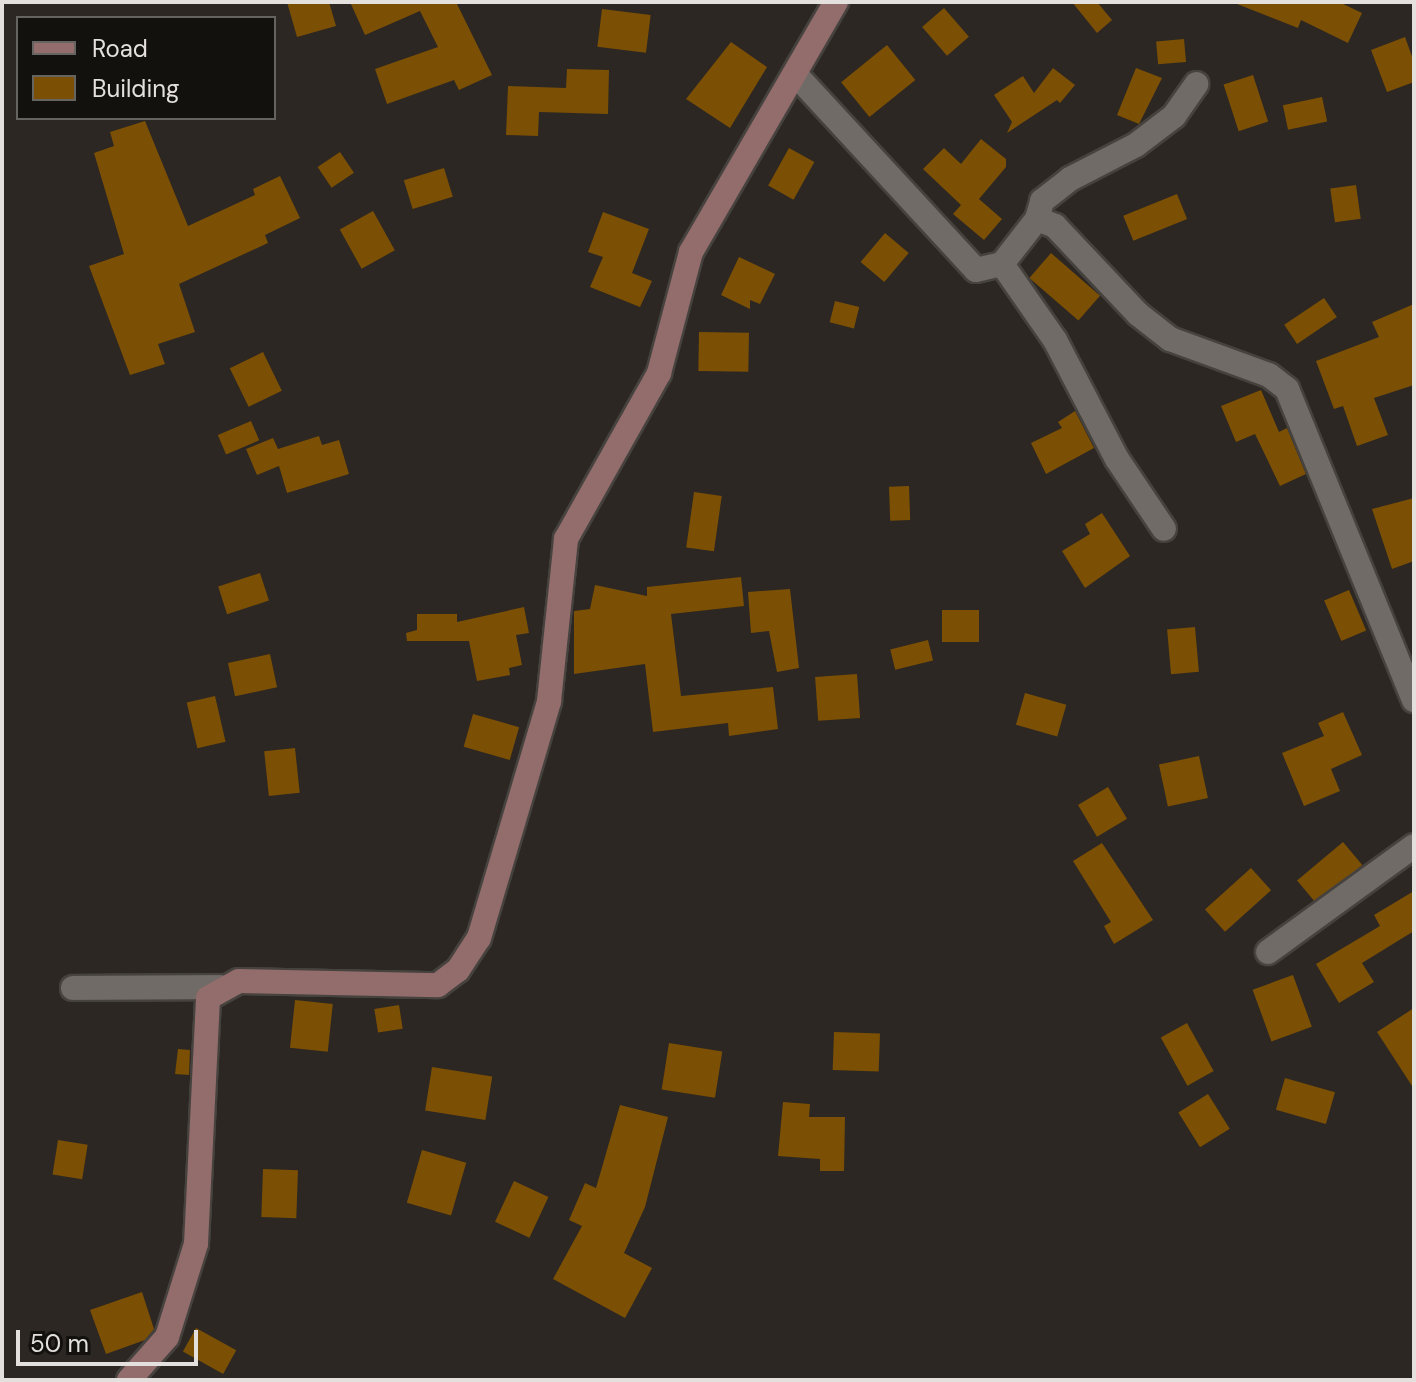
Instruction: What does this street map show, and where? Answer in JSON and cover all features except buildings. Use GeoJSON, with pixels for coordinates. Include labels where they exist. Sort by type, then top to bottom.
{"type":"FeatureCollection","features":[{"type":"Feature","properties":{"kind":"street"},"geometry":{"type":"LineString","coordinates":[[73,988],[220,987],[239,981],[438,985],[465,960],[479,938],[549,701],[566,539],[659,373],[691,252],[836,2]]}},
{"type":"Feature","properties":{"kind":"street"},"geometry":{"type":"LineString","coordinates":[[796,75],[976,270],[1002,264],[1037,219],[1042,201],[1070,179],[1136,145],[1174,116],[1196,84]]}},
{"type":"Feature","properties":{"kind":"street"},"geometry":{"type":"LineString","coordinates":[[1037,219],[1055,226],[1138,314],[1170,339],[1269,375],[1287,389],[1414,700]]}},
{"type":"Feature","properties":{"kind":"street"},"geometry":{"type":"LineString","coordinates":[[1002,264],[1055,340],[1117,459],[1164,529]]}},
{"type":"Feature","properties":{"kind":"street"},"geometry":{"type":"LineString","coordinates":[[1268,952],[1414,846]]}},
{"type":"Feature","properties":{"kind":"street"},"geometry":{"type":"LineString","coordinates":[[129,1380],[167,1337],[196,1244],[208,998],[220,987]]}}]}
